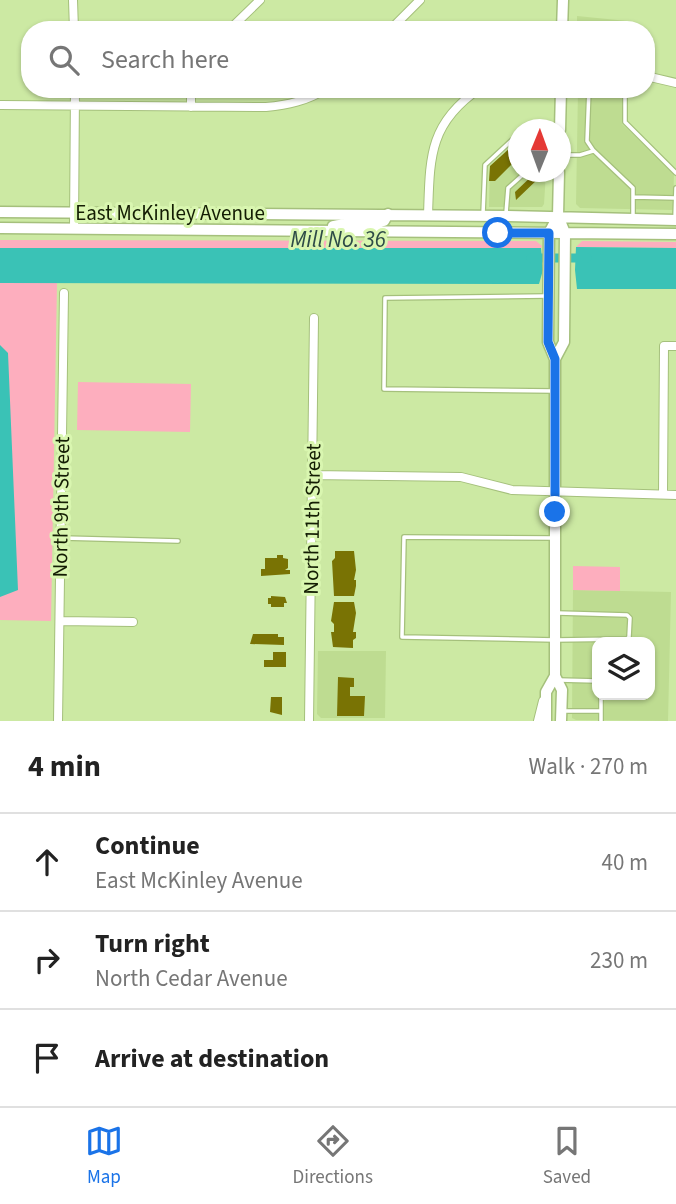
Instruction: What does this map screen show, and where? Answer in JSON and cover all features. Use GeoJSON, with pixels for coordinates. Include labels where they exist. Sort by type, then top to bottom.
{"type":"FeatureCollection","features":[{"type":"Feature","properties":{"kind":"main road"},"geometry":{"type":"LineString","coordinates":[[562,21],[563,0]]}},
{"type":"Feature","properties":{"kind":"main road"},"geometry":{"type":"LineString","coordinates":[[560,119],[561,98]]}},
{"type":"Feature","properties":{"kind":"main road"},"geometry":{"type":"LineString","coordinates":[[555,359],[564,342],[565,233],[558,216],[559,182]]}},
{"type":"Feature","properties":{"kind":"main road","name":"East McKinley Avenue"},"geometry":{"type":"LineString","coordinates":[[0,212],[483,215],[675,220]]}},
{"type":"Feature","properties":{"kind":"main road"},"geometry":{"type":"LineString","coordinates":[[317,230],[348,222],[384,221],[388,214]]}},
{"type":"Feature","properties":{"kind":"main road"},"geometry":{"type":"LineString","coordinates":[[558,216],[549,233],[548,342],[555,359],[555,640],[556,678],[562,690],[561,716]]}},
{"type":"Feature","properties":{"kind":"main road","name":"East McKinley Avenue"},"geometry":{"type":"LineString","coordinates":[[0,228],[676,234]]}},
{"type":"Feature","properties":{"kind":"main road"},"geometry":{"type":"LineString","coordinates":[[546,721],[546,692],[556,678]]}},
{"type":"Feature","properties":{"kind":"street"},"geometry":{"type":"LineString","coordinates":[[73,0],[74,21]]}},
{"type":"Feature","properties":{"kind":"street"},"geometry":{"type":"LineString","coordinates":[[238,21],[260,0]]}},
{"type":"Feature","properties":{"kind":"street"},"geometry":{"type":"LineString","coordinates":[[399,21],[420,0]]}},
{"type":"Feature","properties":{"kind":"street"},"geometry":{"type":"LineString","coordinates":[[655,78],[676,83]]}},
{"type":"Feature","properties":{"kind":"street"},"geometry":{"type":"LineString","coordinates":[[74,228],[75,98]]}},
{"type":"Feature","properties":{"kind":"street"},"geometry":{"type":"LineString","coordinates":[[191,98],[191,107]]}},
{"type":"Feature","properties":{"kind":"street"},"geometry":{"type":"LineString","coordinates":[[0,105],[266,107],[290,105],[310,98]]}},
{"type":"Feature","properties":{"kind":"street"},"geometry":{"type":"LineString","coordinates":[[428,215],[430,169],[435,142],[453,110],[467,98]]}},
{"type":"Feature","properties":{"kind":"street","name":"North 9th Street"},"geometry":{"type":"LineString","coordinates":[[58,721],[64,293]]}},
{"type":"Feature","properties":{"kind":"street","name":"North 11th Street"},"geometry":{"type":"LineString","coordinates":[[309,721],[314,318]]}},
{"type":"Feature","properties":{"kind":"street"},"geometry":{"type":"LineString","coordinates":[[663,494],[664,346],[676,346]]}},
{"type":"Feature","properties":{"kind":"street"},"geometry":{"type":"LineString","coordinates":[[312,475],[461,477],[512,489],[676,495]]}},
{"type":"Feature","properties":{"kind":"street"},"geometry":{"type":"LineString","coordinates":[[60,621],[134,622]]}},
{"type":"Feature","properties":{"kind":"street"},"geometry":{"type":"LineString","coordinates":[[538,721],[546,692]]}},
{"type":"Feature","properties":{"kind":"lane"},"geometry":{"type":"LineString","coordinates":[[589,98],[587,141],[633,188],[633,219]]}},
{"type":"Feature","properties":{"kind":"lane"},"geometry":{"type":"LineString","coordinates":[[625,98],[625,122],[676,173]]}},
{"type":"Feature","properties":{"kind":"lane"},"geometry":{"type":"LineString","coordinates":[[483,215],[485,165],[508,144]]}},
{"type":"Feature","properties":{"kind":"lane"},"geometry":{"type":"LineString","coordinates":[[571,155],[593,150]]}},
{"type":"Feature","properties":{"kind":"lane"},"geometry":{"type":"LineString","coordinates":[[506,216],[508,188],[515,182]]}},
{"type":"Feature","properties":{"kind":"lane"},"geometry":{"type":"LineString","coordinates":[[675,220],[676,188]]}},
{"type":"Feature","properties":{"kind":"lane"},"geometry":{"type":"LineString","coordinates":[[633,197],[676,198]]}},
{"type":"Feature","properties":{"kind":"lane"},"geometry":{"type":"LineString","coordinates":[[548,296],[385,298],[384,389],[556,391]]}},
{"type":"Feature","properties":{"kind":"lane"},"geometry":{"type":"LineString","coordinates":[[61,537],[178,541]]}},
{"type":"Feature","properties":{"kind":"lane"},"geometry":{"type":"LineString","coordinates":[[555,538],[404,537],[402,637],[555,640],[629,637],[630,618],[627,615],[555,613]]}},
{"type":"Feature","properties":{"kind":"lane"},"geometry":{"type":"LineString","coordinates":[[556,678],[592,681]]}},
{"type":"Feature","properties":{"kind":"lane"},"geometry":{"type":"LineString","coordinates":[[601,700],[601,721]]}},
{"type":"Feature","properties":{"kind":"lane"},"geometry":{"type":"LineString","coordinates":[[561,716],[601,711]]}},
{"type":"Feature","properties":{"kind":"shaded area"},"geometry":{"type":"Polygon","coordinates":[[[577,16],[627,21],[577,21],[577,16]]]}},
{"type":"Feature","properties":{"kind":"shaded area"},"geometry":{"type":"Polygon","coordinates":[[[578,98],[623,98],[622,124],[674,173],[673,210],[580,208],[576,204],[578,98]]]}},
{"type":"Feature","properties":{"kind":"shaded area"},"geometry":{"type":"Polygon","coordinates":[[[508,149],[508,182],[545,182],[542,207],[489,207],[490,166],[508,149]]]}},
{"type":"Feature","properties":{"kind":"shaded area"},"geometry":{"type":"Polygon","coordinates":[[[0,240],[536,241],[542,246],[0,248],[0,240]]]}},
{"type":"Feature","properties":{"kind":"shaded area"},"geometry":{"type":"Polygon","coordinates":[[[582,241],[676,242],[676,248],[576,247],[582,241]]]}},
{"type":"Feature","properties":{"kind":"shaded area"},"geometry":{"type":"Polygon","coordinates":[[[0,283],[57,283],[51,621],[0,620],[0,283]]]}},
{"type":"Feature","properties":{"kind":"shaded area"},"geometry":{"type":"Polygon","coordinates":[[[78,382],[191,384],[190,432],[77,430],[78,382]]]}},
{"type":"Feature","properties":{"kind":"shaded area"},"geometry":{"type":"Polygon","coordinates":[[[573,566],[620,567],[620,591],[573,590],[573,566]]]}},
{"type":"Feature","properties":{"kind":"shaded area"},"geometry":{"type":"Polygon","coordinates":[[[573,590],[671,592],[668,721],[572,718],[573,590]]]}},
{"type":"Feature","properties":{"kind":"shaded area"},"geometry":{"type":"Polygon","coordinates":[[[318,651],[386,651],[385,718],[321,718],[317,714],[318,651]]]}},
{"type":"Feature","properties":{"kind":"water"},"geometry":{"type":"Polygon","coordinates":[[[576,247],[676,248],[676,289],[577,289],[576,247]]]}},
{"type":"Feature","properties":{"kind":"water"},"geometry":{"type":"Polygon","coordinates":[[[0,248],[541,248],[543,270],[539,284],[0,283],[0,248]]]}},
{"type":"Feature","properties":{"kind":"water"},"geometry":{"type":"Polygon","coordinates":[[[0,345],[8,353],[18,590],[0,597],[0,345]]]}},
{"type":"Feature","properties":{"kind":"building"},"geometry":{"type":"Polygon","coordinates":[[[508,150],[508,168],[495,181],[489,181],[490,166],[508,150]]]}},
{"type":"Feature","properties":{"kind":"building"},"geometry":{"type":"Polygon","coordinates":[[[526,182],[535,182],[516,200],[515,192],[526,182]]]}},
{"type":"Feature","properties":{"kind":"building"},"geometry":{"type":"Polygon","coordinates":[[[335,551],[354,551],[354,596],[334,596],[332,561],[335,551]]]}},
{"type":"Feature","properties":{"kind":"building"},"geometry":{"type":"Polygon","coordinates":[[[277,555],[288,559],[288,568],[285,570],[290,570],[290,574],[261,576],[261,569],[265,569],[265,558],[277,558],[277,555]]]}},
{"type":"Feature","properties":{"kind":"building"},"geometry":{"type":"Polygon","coordinates":[[[285,597],[287,603],[284,603],[284,607],[271,607],[268,598],[285,597]]]}},
{"type":"Feature","properties":{"kind":"building"},"geometry":{"type":"Polygon","coordinates":[[[334,602],[354,602],[356,613],[353,632],[356,632],[356,638],[353,640],[353,648],[333,647],[331,632],[334,632],[334,624],[331,621],[334,602]]]}},
{"type":"Feature","properties":{"kind":"building"},"geometry":{"type":"Polygon","coordinates":[[[253,634],[278,634],[278,637],[284,637],[284,645],[250,644],[253,634]]]}},
{"type":"Feature","properties":{"kind":"building"},"geometry":{"type":"Polygon","coordinates":[[[273,652],[286,652],[286,667],[264,667],[264,660],[273,660],[273,652]]]}},
{"type":"Feature","properties":{"kind":"building"},"geometry":{"type":"Polygon","coordinates":[[[338,677],[354,678],[350,696],[365,696],[364,716],[337,716],[338,677]]]}},
{"type":"Feature","properties":{"kind":"building"},"geometry":{"type":"Polygon","coordinates":[[[271,697],[282,697],[282,715],[270,712],[271,697]]]}},
{"type":"Feature","properties":{"kind":"waterway","name":"Mill No. 36"},"geometry":{"type":"LineString","coordinates":[[531,258],[587,258]]}},
{"type":"Feature","properties":{"kind":"route"},"geometry":{"type":"LineString","coordinates":[[498,233],[549,233],[548,342],[555,359],[556,391],[555,512]]}}]}
